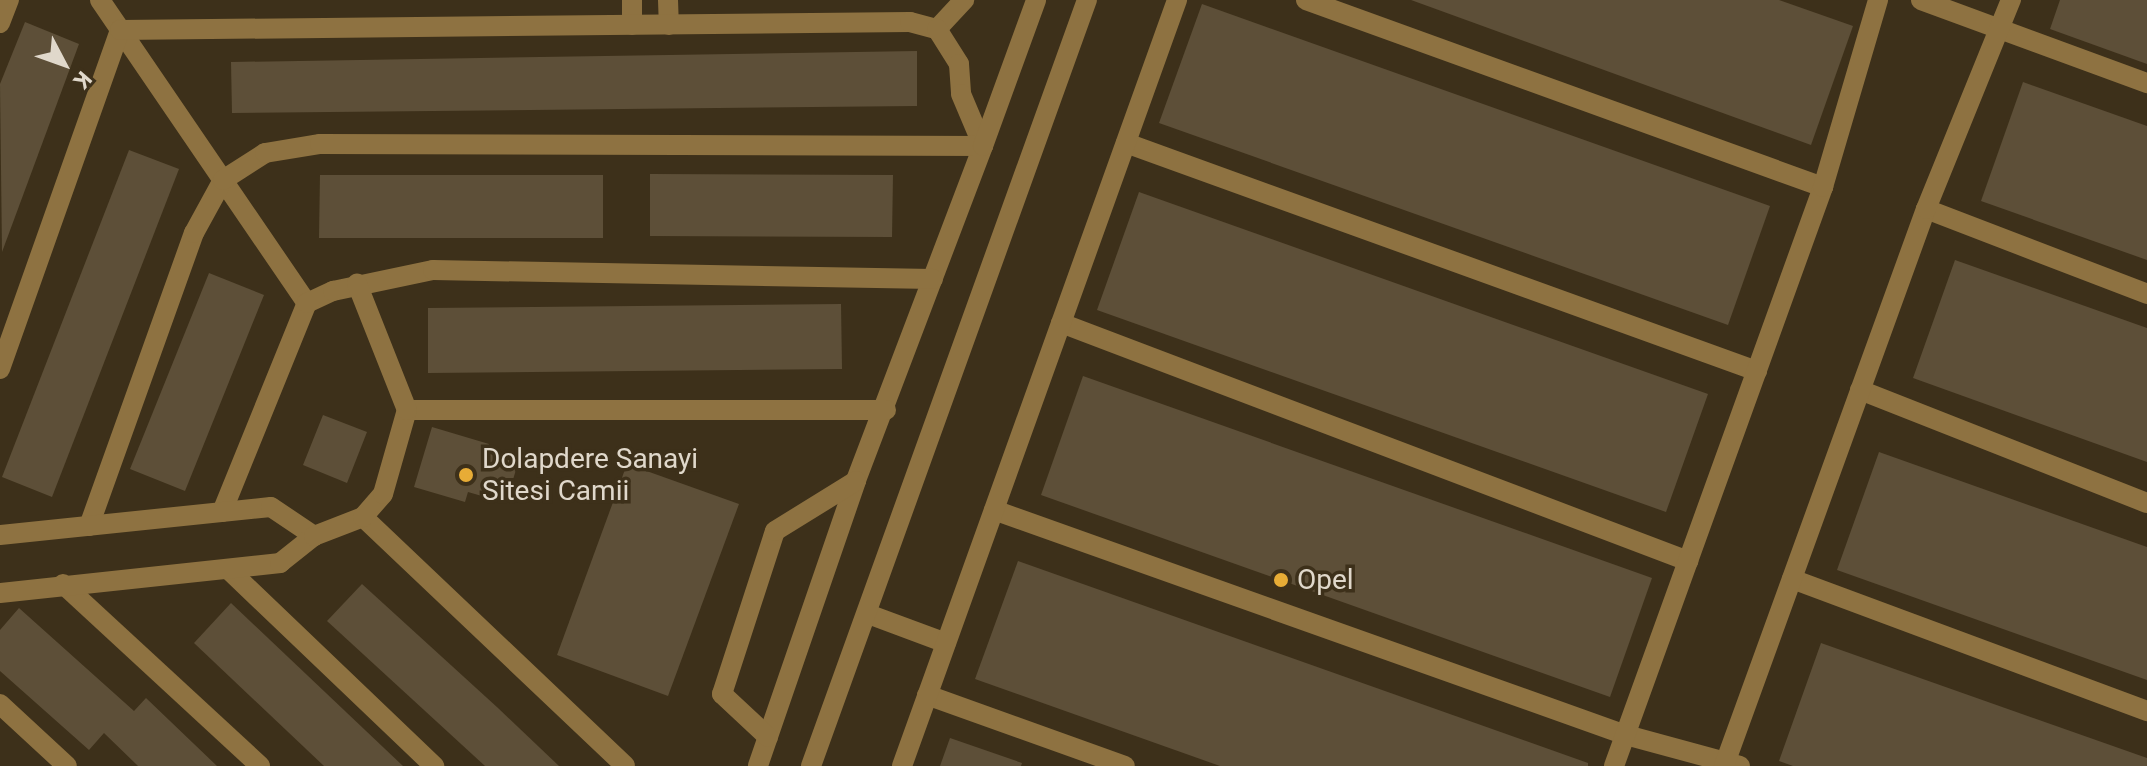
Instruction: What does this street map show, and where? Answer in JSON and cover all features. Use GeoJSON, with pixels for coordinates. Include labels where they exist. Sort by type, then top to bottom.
{"type":"FeatureCollection","features":[{"type":"Feature","properties":{"kind":"street"},"geometry":{"type":"LineString","coordinates":[[0,23],[9,0]]}},
{"type":"Feature","properties":{"kind":"street"},"geometry":{"type":"LineString","coordinates":[[100,0],[307,303]]}},
{"type":"Feature","properties":{"kind":"street"},"geometry":{"type":"LineString","coordinates":[[632,0],[632,25]]}},
{"type":"Feature","properties":{"kind":"street"},"geometry":{"type":"LineString","coordinates":[[668,0],[669,25]]}},
{"type":"Feature","properties":{"kind":"street"},"geometry":{"type":"LineString","coordinates":[[937,29],[964,0]]}},
{"type":"Feature","properties":{"kind":"street"},"geometry":{"type":"LineString","coordinates":[[758,766],[856,481],[886,410],[1036,0]]}},
{"type":"Feature","properties":{"kind":"street"},"geometry":{"type":"LineString","coordinates":[[811,766],[1087,0]]}},
{"type":"Feature","properties":{"kind":"street"},"geometry":{"type":"LineString","coordinates":[[902,766],[1177,0]]}},
{"type":"Feature","properties":{"kind":"street"},"geometry":{"type":"LineString","coordinates":[[1306,0],[1823,187]]}},
{"type":"Feature","properties":{"kind":"street"},"geometry":{"type":"LineString","coordinates":[[1614,766],[1823,187],[1878,0]]}},
{"type":"Feature","properties":{"kind":"street"},"geometry":{"type":"LineString","coordinates":[[1921,0],[2001,26],[2147,83]]}},
{"type":"Feature","properties":{"kind":"street"},"geometry":{"type":"LineString","coordinates":[[994,510],[1626,735],[1730,764],[1792,579],[1926,209],[2011,0]]}},
{"type":"Feature","properties":{"kind":"street"},"geometry":{"type":"LineString","coordinates":[[120,30],[910,22],[937,29],[959,64],[961,94],[983,146]]}},
{"type":"Feature","properties":{"kind":"street"},"geometry":{"type":"LineString","coordinates":[[0,369],[120,30]]}},
{"type":"Feature","properties":{"kind":"street"},"geometry":{"type":"LineString","coordinates":[[1126,143],[1757,371]]}},
{"type":"Feature","properties":{"kind":"street"},"geometry":{"type":"LineString","coordinates":[[89,526],[194,233],[223,180],[265,153],[320,144],[983,146]]}},
{"type":"Feature","properties":{"kind":"street"},"geometry":{"type":"LineString","coordinates":[[1926,209],[2147,294]]}},
{"type":"Feature","properties":{"kind":"street"},"geometry":{"type":"LineString","coordinates":[[222,512],[307,303],[357,284],[433,270],[933,279]]}},
{"type":"Feature","properties":{"kind":"street"},"geometry":{"type":"LineString","coordinates":[[0,593],[280,563],[314,536],[363,517],[383,494],[407,410],[357,284]]}},
{"type":"Feature","properties":{"kind":"street"},"geometry":{"type":"LineString","coordinates":[[1061,323],[1688,561]]}},
{"type":"Feature","properties":{"kind":"street"},"geometry":{"type":"LineString","coordinates":[[1860,390],[2147,503]]}},
{"type":"Feature","properties":{"kind":"street"},"geometry":{"type":"LineString","coordinates":[[407,410],[886,410]]}},
{"type":"Feature","properties":{"kind":"street"},"geometry":{"type":"LineString","coordinates":[[768,737],[722,694],[775,531],[856,481]]}},
{"type":"Feature","properties":{"kind":"street"},"geometry":{"type":"LineString","coordinates":[[0,535],[271,507],[314,536]]}},
{"type":"Feature","properties":{"kind":"street"},"geometry":{"type":"LineString","coordinates":[[363,517],[625,766]]}},
{"type":"Feature","properties":{"kind":"street"},"geometry":{"type":"LineString","coordinates":[[229,570],[434,766]]}},
{"type":"Feature","properties":{"kind":"street"},"geometry":{"type":"LineString","coordinates":[[1792,579],[2147,711]]}},
{"type":"Feature","properties":{"kind":"street"},"geometry":{"type":"LineString","coordinates":[[63,584],[260,766]]}},
{"type":"Feature","properties":{"kind":"street"},"geometry":{"type":"LineString","coordinates":[[868,614],[946,643]]}},
{"type":"Feature","properties":{"kind":"street"},"geometry":{"type":"LineString","coordinates":[[927,695],[1125,766]]}},
{"type":"Feature","properties":{"kind":"street"},"geometry":{"type":"LineString","coordinates":[[0,704],[67,766]]}},
{"type":"Feature","properties":{"kind":"building"},"geometry":{"type":"Polygon","coordinates":[[[1411,0],[1779,0],[1853,26],[1811,145],[1411,0]]]}},
{"type":"Feature","properties":{"kind":"building"},"geometry":{"type":"Polygon","coordinates":[[[2060,0],[2147,0],[2147,64],[2050,29],[2060,0]]]}},
{"type":"Feature","properties":{"kind":"building"},"geometry":{"type":"Polygon","coordinates":[[[1202,4],[1770,206],[1728,325],[1159,123],[1202,4]]]}},
{"type":"Feature","properties":{"kind":"building"},"geometry":{"type":"Polygon","coordinates":[[[25,22],[79,44],[2,252],[0,84],[25,22]]]}},
{"type":"Feature","properties":{"kind":"building"},"geometry":{"type":"Polygon","coordinates":[[[917,51],[917,106],[232,113],[231,62],[917,51]]]}},
{"type":"Feature","properties":{"kind":"building"},"geometry":{"type":"Polygon","coordinates":[[[2023,82],[2147,126],[2147,260],[1981,201],[2023,82]]]}},
{"type":"Feature","properties":{"kind":"building"},"geometry":{"type":"Polygon","coordinates":[[[129,150],[179,169],[52,497],[2,477],[129,150]]]}},
{"type":"Feature","properties":{"kind":"building"},"geometry":{"type":"Polygon","coordinates":[[[650,174],[893,175],[892,237],[650,236],[650,174]]]}},
{"type":"Feature","properties":{"kind":"building"},"geometry":{"type":"Polygon","coordinates":[[[320,175],[603,175],[603,238],[319,238],[320,175]]]}},
{"type":"Feature","properties":{"kind":"building"},"geometry":{"type":"Polygon","coordinates":[[[1139,192],[1708,394],[1666,512],[1097,310],[1139,192]]]}},
{"type":"Feature","properties":{"kind":"building"},"geometry":{"type":"Polygon","coordinates":[[[1955,260],[2147,328],[2147,462],[1913,378],[1955,260]]]}},
{"type":"Feature","properties":{"kind":"building"},"geometry":{"type":"Polygon","coordinates":[[[209,273],[264,295],[185,491],[130,469],[209,273]]]}},
{"type":"Feature","properties":{"kind":"building"},"geometry":{"type":"Polygon","coordinates":[[[841,304],[842,369],[428,373],[428,308],[841,304]]]}},
{"type":"Feature","properties":{"kind":"building"},"geometry":{"type":"Polygon","coordinates":[[[1083,376],[1652,578],[1610,697],[1041,495],[1083,376]]]}},
{"type":"Feature","properties":{"kind":"building"},"geometry":{"type":"Polygon","coordinates":[[[323,415],[367,432],[347,483],[303,465],[323,415]]]}},
{"type":"Feature","properties":{"kind":"building","name":"Dolapdere Sanayi Sitesi Camii"},"geometry":{"type":"Polygon","coordinates":[[[432,427],[489,444],[487,453],[518,463],[506,503],[468,492],[465,502],[414,487],[432,427]]]}},
{"type":"Feature","properties":{"kind":"building"},"geometry":{"type":"Polygon","coordinates":[[[1879,452],[2147,547],[2147,680],[1837,570],[1879,452]]]}},
{"type":"Feature","properties":{"kind":"building"},"geometry":{"type":"Polygon","coordinates":[[[627,464],[739,504],[668,696],[557,655],[627,464]]]}},
{"type":"Feature","properties":{"kind":"building"},"geometry":{"type":"Polygon","coordinates":[[[1018,561],[1588,763],[1588,766],[1220,766],[975,679],[1018,561]]]}},
{"type":"Feature","properties":{"kind":"building"},"geometry":{"type":"Polygon","coordinates":[[[362,584],[559,766],[485,766],[327,621],[362,584]]]}},
{"type":"Feature","properties":{"kind":"building"},"geometry":{"type":"Polygon","coordinates":[[[231,603],[403,766],[324,766],[194,643],[231,603]]]}},
{"type":"Feature","properties":{"kind":"building"},"geometry":{"type":"Polygon","coordinates":[[[19,608],[134,711],[146,698],[217,766],[138,766],[104,733],[89,750],[0,671],[0,630],[19,608]]]}},
{"type":"Feature","properties":{"kind":"building"},"geometry":{"type":"Polygon","coordinates":[[[1821,643],[2147,758],[2147,766],[1793,766],[1779,761],[1821,643]]]}},
{"type":"Feature","properties":{"kind":"building"},"geometry":{"type":"Polygon","coordinates":[[[950,738],[1022,763],[1021,766],[940,766],[950,738]]]}},
{"type":"Feature","properties":{"kind":"place","name":"Dolapdere Sanayi Sitesi Camii"},"geometry":{"type":"Point","coordinates":[466,475]}},
{"type":"Feature","properties":{"kind":"place","name":"Opel"},"geometry":{"type":"Point","coordinates":[1281,580]}}]}
